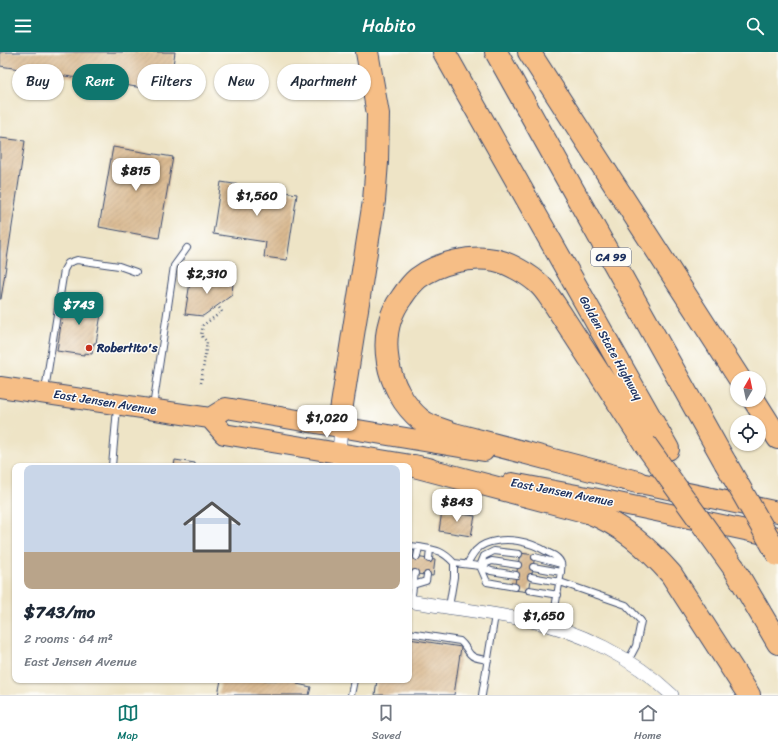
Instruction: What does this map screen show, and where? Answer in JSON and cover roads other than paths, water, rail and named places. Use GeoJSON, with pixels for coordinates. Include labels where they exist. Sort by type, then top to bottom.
{"type":"FeatureCollection","features":[{"type":"Feature","properties":{"kind":"highway"},"geometry":{"type":"LineString","coordinates":[[341,427],[341,411],[374,201],[377,162],[378,114],[367,52]]}},
{"type":"Feature","properties":{"kind":"highway","name":"Golden State Highway"},"geometry":{"type":"LineString","coordinates":[[444,52],[734,568],[778,643]]}},
{"type":"Feature","properties":{"kind":"highway","name":"CA 99"},"geometry":{"type":"LineString","coordinates":[[496,52],[778,555]]}},
{"type":"Feature","properties":{"kind":"highway"},"geometry":{"type":"LineString","coordinates":[[529,52],[734,371]]}},
{"type":"Feature","properties":{"kind":"highway"},"geometry":{"type":"LineString","coordinates":[[637,482],[454,434],[435,428],[422,420],[404,402],[397,390],[389,370],[386,346],[390,320],[401,298],[418,279],[441,265],[468,259],[496,260],[520,270],[540,285],[555,305],[645,444],[734,568]]}},
{"type":"Feature","properties":{"kind":"highway"},"geometry":{"type":"LineString","coordinates":[[758,407],[778,438]]}},
{"type":"Feature","properties":{"kind":"highway"},"geometry":{"type":"LineString","coordinates":[[725,462],[778,537]]}},
{"type":"Feature","properties":{"kind":"highway"},"geometry":{"type":"LineString","coordinates":[[412,466],[588,512],[603,518],[631,534],[656,557],[671,574],[749,695]]}},
{"type":"Feature","properties":{"kind":"main road","name":"East Jensen Avenue"},"geometry":{"type":"LineString","coordinates":[[0,386],[210,418],[226,408],[503,455],[778,512]]}},
{"type":"Feature","properties":{"kind":"main road","name":"East Jensen Avenue"},"geometry":{"type":"LineString","coordinates":[[210,418],[224,434],[338,459],[380,463]]}},
{"type":"Feature","properties":{"kind":"main road","name":"East Jensen Avenue"},"geometry":{"type":"LineString","coordinates":[[412,466],[602,500],[778,537]]}},
{"type":"Feature","properties":{"kind":"street"},"geometry":{"type":"LineString","coordinates":[[338,459],[341,427]]}},
{"type":"Feature","properties":{"kind":"street"},"geometry":{"type":"LineString","coordinates":[[412,602],[526,620],[552,626],[578,635],[628,661],[652,677],[672,695]]}},
{"type":"Feature","properties":{"kind":"lane"},"geometry":{"type":"LineString","coordinates":[[152,410],[174,266],[187,248]]}},
{"type":"Feature","properties":{"kind":"lane"},"geometry":{"type":"LineString","coordinates":[[44,393],[64,270],[68,264],[76,260],[119,266],[136,272]]}},
{"type":"Feature","properties":{"kind":"lane"},"geometry":{"type":"LineString","coordinates":[[112,463],[118,404]]}},
{"type":"Feature","properties":{"kind":"lane"},"geometry":{"type":"LineString","coordinates":[[467,564],[475,551],[484,544],[505,540],[520,540],[546,550],[557,558],[561,564],[561,572],[552,626]]}},
{"type":"Feature","properties":{"kind":"lane"},"geometry":{"type":"LineString","coordinates":[[412,546],[443,552],[454,563],[480,566],[491,571],[516,575]]}},
{"type":"Feature","properties":{"kind":"lane"},"geometry":{"type":"LineString","coordinates":[[417,557],[419,548]]}},
{"type":"Feature","properties":{"kind":"lane"},"geometry":{"type":"LineString","coordinates":[[429,559],[430,549]]}},
{"type":"Feature","properties":{"kind":"lane"},"geometry":{"type":"LineString","coordinates":[[514,587],[487,582],[480,566],[484,556],[494,551],[519,554]]}},
{"type":"Feature","properties":{"kind":"lane"},"geometry":{"type":"LineString","coordinates":[[535,557],[561,564]]}},
{"type":"Feature","properties":{"kind":"lane"},"geometry":{"type":"LineString","coordinates":[[480,566],[492,561],[518,566]]}},
{"type":"Feature","properties":{"kind":"lane"},"geometry":{"type":"LineString","coordinates":[[449,607],[454,577],[454,563]]}},
{"type":"Feature","properties":{"kind":"lane"},"geometry":{"type":"LineString","coordinates":[[533,567],[561,572]]}},
{"type":"Feature","properties":{"kind":"lane"},"geometry":{"type":"LineString","coordinates":[[412,580],[415,573]]}},
{"type":"Feature","properties":{"kind":"lane"},"geometry":{"type":"LineString","coordinates":[[412,583],[426,581],[427,575]]}},
{"type":"Feature","properties":{"kind":"lane"},"geometry":{"type":"LineString","coordinates":[[531,577],[560,582],[626,605],[641,621],[636,646],[628,661]]}},
{"type":"Feature","properties":{"kind":"lane"},"geometry":{"type":"LineString","coordinates":[[529,590],[558,595]]}},
{"type":"Feature","properties":{"kind":"lane"},"geometry":{"type":"LineString","coordinates":[[482,695],[495,615]]}},
{"type":"Feature","properties":{"kind":"lane"},"geometry":{"type":"LineString","coordinates":[[412,634],[460,642],[464,644],[470,656],[488,660]]}},
{"type":"Feature","properties":{"kind":"lane"},"geometry":{"type":"LineString","coordinates":[[352,695],[354,683]]}},
{"type":"Feature","properties":{"kind":"place","name":"Robertito's"},"geometry":{"type":"Point","coordinates":[89,348]}}]}
